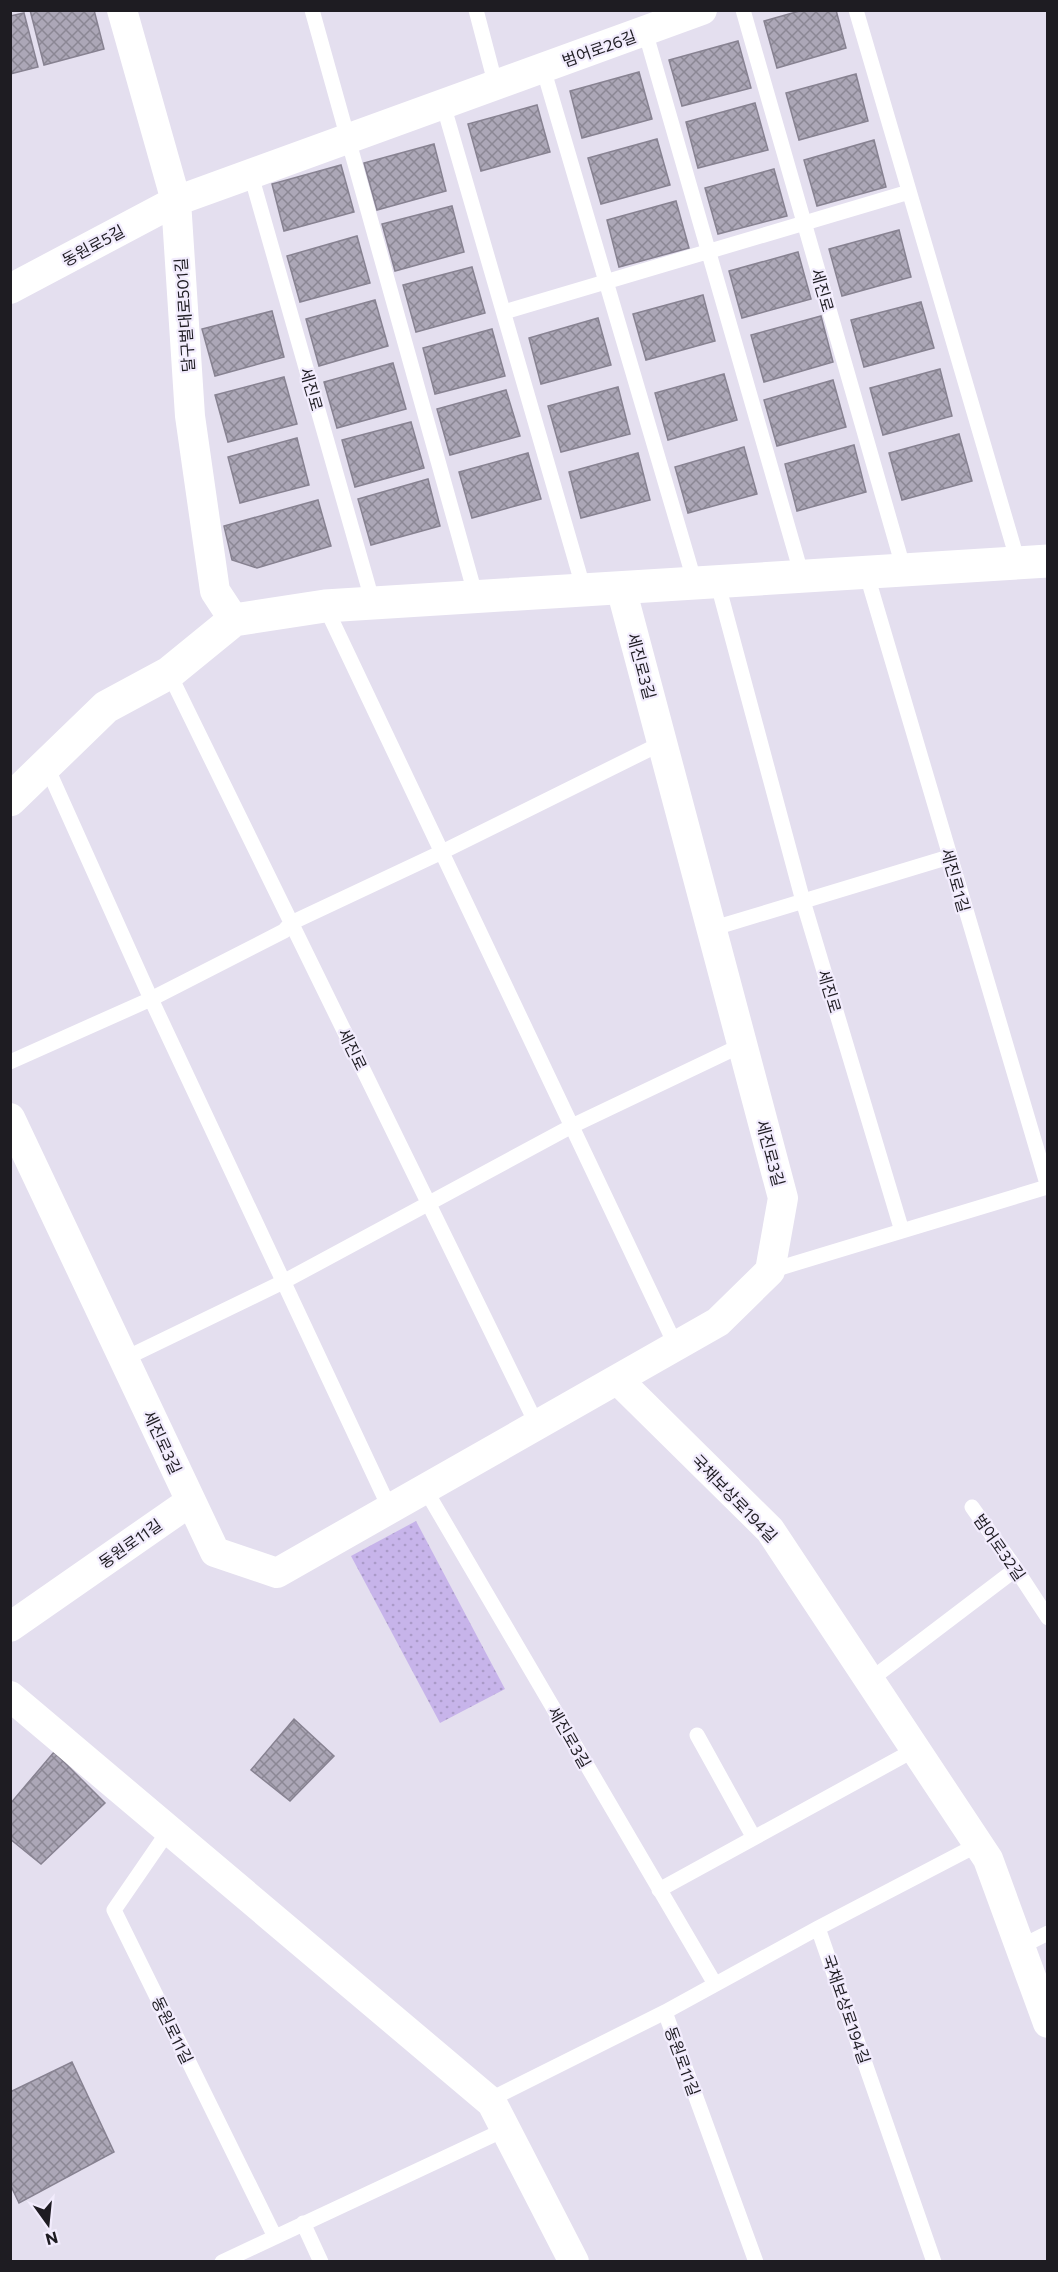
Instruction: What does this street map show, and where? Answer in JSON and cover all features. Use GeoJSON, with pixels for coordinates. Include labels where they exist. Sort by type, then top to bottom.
{"type":"FeatureCollection","features":[{"type":"Feature","properties":{"kind":"street","name":"달구벌대로501길"},"geometry":{"type":"LineString","coordinates":[[122,10],[176,201],[190,416],[215,591],[234,620]]}},
{"type":"Feature","properties":{"kind":"street","name":"범어로26길"},"geometry":{"type":"LineString","coordinates":[[176,201],[702,10]]}},
{"type":"Feature","properties":{"kind":"street","name":"동원로5길"},"geometry":{"type":"LineString","coordinates":[[10,289],[176,201]]}},
{"type":"Feature","properties":{"kind":"street"},"geometry":{"type":"LineString","coordinates":[[10,800],[106,707],[169,672],[234,620],[326,606],[1033,561]]}},
{"type":"Feature","properties":{"kind":"street","name":"세진로3길"},"geometry":{"type":"LineString","coordinates":[[10,1118],[215,1552],[277,1573],[718,1322],[770,1271],[783,1198],[621,588]]}},
{"type":"Feature","properties":{"kind":"street","name":"국채보상로194길"},"geometry":{"type":"LineString","coordinates":[[618,1380],[770,1530],[988,1859],[1047,2023]]}},
{"type":"Feature","properties":{"kind":"street","name":"동원로11길"},"geometry":{"type":"LineString","coordinates":[[10,1627],[191,1501]]}},
{"type":"Feature","properties":{"kind":"street"},"geometry":{"type":"LineString","coordinates":[[10,1696],[489,2100],[574,2262]]}},
{"type":"Feature","properties":{"kind":"lane"},"geometry":{"type":"LineString","coordinates":[[312,10],[476,597]]}},
{"type":"Feature","properties":{"kind":"lane"},"geometry":{"type":"LineString","coordinates":[[476,10],[496,86]]}},
{"type":"Feature","properties":{"kind":"lane","name":"세진로"},"geometry":{"type":"LineString","coordinates":[[743,10],[904,570]]}},
{"type":"Feature","properties":{"kind":"lane"},"geometry":{"type":"LineString","coordinates":[[856,10],[909,192],[1033,561]]}},
{"type":"Feature","properties":{"kind":"lane"},"geometry":{"type":"LineString","coordinates":[[645,31],[802,576]]}},
{"type":"Feature","properties":{"kind":"lane","name":"세진로"},"geometry":{"type":"LineString","coordinates":[[543,68],[606,282],[706,582],[902,1231]]}},
{"type":"Feature","properties":{"kind":"lane"},"geometry":{"type":"LineString","coordinates":[[443,104],[584,590]]}},
{"type":"Feature","properties":{"kind":"lane","name":"세진로"},"geometry":{"type":"LineString","coordinates":[[251,175],[373,603]]}},
{"type":"Feature","properties":{"kind":"lane"},"geometry":{"type":"LineString","coordinates":[[504,312],[909,192]]}},
{"type":"Feature","properties":{"kind":"lane","name":"세진로1길"},"geometry":{"type":"LineString","coordinates":[[866,572],[949,857],[1041,1148],[1047,1187]]}},
{"type":"Feature","properties":{"kind":"lane"},"geometry":{"type":"LineString","coordinates":[[326,606],[676,1346]]}},
{"type":"Feature","properties":{"kind":"lane","name":"세진로"},"geometry":{"type":"LineString","coordinates":[[169,672],[537,1425]]}},
{"type":"Feature","properties":{"kind":"lane"},"geometry":{"type":"LineString","coordinates":[[10,1062],[151,999],[284,932],[291,923],[442,852],[662,743]]}},
{"type":"Feature","properties":{"kind":"lane"},"geometry":{"type":"LineString","coordinates":[[46,765],[151,999],[390,1509]]}},
{"type":"Feature","properties":{"kind":"lane"},"geometry":{"type":"LineString","coordinates":[[711,929],[949,857]]}},
{"type":"Feature","properties":{"kind":"lane"},"geometry":{"type":"LineString","coordinates":[[124,1359],[283,1282],[572,1126],[742,1046]]}},
{"type":"Feature","properties":{"kind":"lane"},"geometry":{"type":"LineString","coordinates":[[770,1271],[1047,1187]]}},
{"type":"Feature","properties":{"kind":"lane","name":"세진로3길"},"geometry":{"type":"LineString","coordinates":[[425,1490],[715,1984]]}},
{"type":"Feature","properties":{"kind":"lane","name":"범어로32길"},"geometry":{"type":"LineString","coordinates":[[972,1507],[1047,1618]]}},
{"type":"Feature","properties":{"kind":"lane"},"geometry":{"type":"LineString","coordinates":[[870,1680],[1016,1569]]}},
{"type":"Feature","properties":{"kind":"lane"},"geometry":{"type":"LineString","coordinates":[[697,1736],[754,1838]]}},
{"type":"Feature","properties":{"kind":"lane"},"geometry":{"type":"LineString","coordinates":[[659,1890],[916,1749]]}},
{"type":"Feature","properties":{"kind":"lane","name":"동원로11길"},"geometry":{"type":"LineString","coordinates":[[169,1830],[114,1910],[275,2237]]}},
{"type":"Feature","properties":{"kind":"lane"},"geometry":{"type":"LineString","coordinates":[[665,2012],[818,1928],[979,1844]]}},
{"type":"Feature","properties":{"kind":"lane","name":"국채보상로194길"},"geometry":{"type":"LineString","coordinates":[[818,1928],[934,2262]]}},
{"type":"Feature","properties":{"kind":"lane"},"geometry":{"type":"LineString","coordinates":[[1020,1947],[1047,1932]]}},
{"type":"Feature","properties":{"kind":"lane","name":"동원로11길"},"geometry":{"type":"LineString","coordinates":[[489,2100],[665,2012],[756,2262]]}},
{"type":"Feature","properties":{"kind":"lane"},"geometry":{"type":"LineString","coordinates":[[222,2262],[506,2129]]}},
{"type":"Feature","properties":{"kind":"lane"},"geometry":{"type":"LineString","coordinates":[[303,2223],[321,2262]]}},
{"type":"Feature","properties":{"kind":"shaded area"},"geometry":{"type":"Polygon","coordinates":[[[416,1521],[505,1689],[440,1723],[351,1556],[416,1521]]]}},
{"type":"Feature","properties":{"kind":"building"},"geometry":{"type":"Polygon","coordinates":[[[30,10],[94,10],[104,49],[44,65],[30,10]]]}},
{"type":"Feature","properties":{"kind":"building"},"geometry":{"type":"Polygon","coordinates":[[[803,10],[836,10],[846,48],[777,68],[764,21],[803,10]]]}},
{"type":"Feature","properties":{"kind":"building"},"geometry":{"type":"Polygon","coordinates":[[[24,13],[38,67],[10,74],[10,16],[24,13]]]}},
{"type":"Feature","properties":{"kind":"building"},"geometry":{"type":"Polygon","coordinates":[[[738,41],[751,88],[682,106],[669,60],[738,41]]]}},
{"type":"Feature","properties":{"kind":"building"},"geometry":{"type":"Polygon","coordinates":[[[639,72],[652,119],[582,138],[570,91],[639,72]]]}},
{"type":"Feature","properties":{"kind":"building"},"geometry":{"type":"Polygon","coordinates":[[[856,74],[868,121],[799,140],[786,93],[856,74]]]}},
{"type":"Feature","properties":{"kind":"building"},"geometry":{"type":"Polygon","coordinates":[[[755,103],[768,150],[698,168],[686,122],[755,103]]]}},
{"type":"Feature","properties":{"kind":"building"},"geometry":{"type":"Polygon","coordinates":[[[537,105],[550,152],[481,171],[468,124],[537,105]]]}},
{"type":"Feature","properties":{"kind":"building"},"geometry":{"type":"Polygon","coordinates":[[[657,139],[670,185],[601,204],[588,158],[657,139]]]}},
{"type":"Feature","properties":{"kind":"building"},"geometry":{"type":"Polygon","coordinates":[[[874,140],[886,187],[817,206],[804,160],[874,140]]]}},
{"type":"Feature","properties":{"kind":"building"},"geometry":{"type":"Polygon","coordinates":[[[434,144],[446,191],[377,210],[364,163],[434,144]]]}},
{"type":"Feature","properties":{"kind":"building"},"geometry":{"type":"Polygon","coordinates":[[[341,165],[354,212],[284,231],[272,184],[341,165]]]}},
{"type":"Feature","properties":{"kind":"building"},"geometry":{"type":"Polygon","coordinates":[[[774,169],[787,216],[718,234],[705,188],[774,169]]]}},
{"type":"Feature","properties":{"kind":"building"},"geometry":{"type":"Polygon","coordinates":[[[676,201],[689,248],[619,267],[607,220],[676,201]]]}},
{"type":"Feature","properties":{"kind":"building"},"geometry":{"type":"Polygon","coordinates":[[[452,206],[464,252],[395,271],[382,224],[452,206]]]}},
{"type":"Feature","properties":{"kind":"building"},"geometry":{"type":"Polygon","coordinates":[[[899,230],[911,277],[842,296],[829,249],[899,230]]]}},
{"type":"Feature","properties":{"kind":"building"},"geometry":{"type":"Polygon","coordinates":[[[357,236],[370,283],[300,302],[287,256],[357,236]]]}},
{"type":"Feature","properties":{"kind":"building"},"geometry":{"type":"Polygon","coordinates":[[[798,252],[811,299],[742,318],[729,271],[798,252]]]}},
{"type":"Feature","properties":{"kind":"building"},"geometry":{"type":"Polygon","coordinates":[[[472,267],[485,313],[416,332],[403,285],[472,267]]]}},
{"type":"Feature","properties":{"kind":"building"},"geometry":{"type":"Polygon","coordinates":[[[703,295],[715,341],[646,360],[633,314],[703,295]]]}},
{"type":"Feature","properties":{"kind":"building"},"geometry":{"type":"Polygon","coordinates":[[[375,300],[388,346],[319,366],[306,319],[375,300]]]}},
{"type":"Feature","properties":{"kind":"building"},"geometry":{"type":"Polygon","coordinates":[[[921,302],[934,348],[864,367],[851,320],[921,302]]]}},
{"type":"Feature","properties":{"kind":"building"},"geometry":{"type":"Polygon","coordinates":[[[272,311],[284,357],[215,376],[202,329],[272,311]]]}},
{"type":"Feature","properties":{"kind":"building"},"geometry":{"type":"Polygon","coordinates":[[[821,316],[833,362],[764,382],[751,335],[821,316]]]}},
{"type":"Feature","properties":{"kind":"building"},"geometry":{"type":"Polygon","coordinates":[[[598,318],[611,365],[541,384],[529,338],[598,318]]]}},
{"type":"Feature","properties":{"kind":"building"},"geometry":{"type":"Polygon","coordinates":[[[492,329],[505,376],[435,394],[423,348],[492,329]]]}},
{"type":"Feature","properties":{"kind":"building"},"geometry":{"type":"Polygon","coordinates":[[[393,363],[406,409],[337,428],[324,382],[393,363]]]}},
{"type":"Feature","properties":{"kind":"building"},"geometry":{"type":"Polygon","coordinates":[[[940,369],[952,416],[883,435],[870,388],[940,369]]]}},
{"type":"Feature","properties":{"kind":"building"},"geometry":{"type":"Polygon","coordinates":[[[724,374],[737,420],[668,440],[655,393],[724,374]]]}},
{"type":"Feature","properties":{"kind":"building"},"geometry":{"type":"Polygon","coordinates":[[[284,377],[297,424],[228,442],[215,395],[284,377]]]}},
{"type":"Feature","properties":{"kind":"building"},"geometry":{"type":"Polygon","coordinates":[[[833,380],[846,427],[777,446],[764,400],[833,380]]]}},
{"type":"Feature","properties":{"kind":"building"},"geometry":{"type":"Polygon","coordinates":[[[618,387],[630,434],[561,452],[548,406],[618,387]]]}},
{"type":"Feature","properties":{"kind":"building"},"geometry":{"type":"Polygon","coordinates":[[[506,390],[520,436],[450,455],[437,409],[506,390]]]}},
{"type":"Feature","properties":{"kind":"building"},"geometry":{"type":"Polygon","coordinates":[[[411,422],[424,468],[355,487],[342,440],[411,422]]]}},
{"type":"Feature","properties":{"kind":"building"},"geometry":{"type":"Polygon","coordinates":[[[959,434],[972,481],[902,500],[889,453],[959,434]]]}},
{"type":"Feature","properties":{"kind":"building"},"geometry":{"type":"Polygon","coordinates":[[[297,438],[309,485],[240,503],[228,457],[297,438]]]}},
{"type":"Feature","properties":{"kind":"building"},"geometry":{"type":"Polygon","coordinates":[[[854,445],[866,492],[797,511],[785,464],[854,445]]]}},
{"type":"Feature","properties":{"kind":"building"},"geometry":{"type":"Polygon","coordinates":[[[744,447],[757,494],[688,513],[675,467],[744,447]]]}},
{"type":"Feature","properties":{"kind":"building"},"geometry":{"type":"Polygon","coordinates":[[[528,453],[541,499],[472,518],[459,472],[528,453]]]}},
{"type":"Feature","properties":{"kind":"building"},"geometry":{"type":"Polygon","coordinates":[[[638,453],[650,500],[581,518],[569,472],[638,453]]]}},
{"type":"Feature","properties":{"kind":"building"},"geometry":{"type":"Polygon","coordinates":[[[428,479],[440,526],[371,545],[358,499],[428,479]]]}},
{"type":"Feature","properties":{"kind":"building"},"geometry":{"type":"Polygon","coordinates":[[[318,500],[331,546],[257,568],[232,560],[224,526],[318,500]]]}},
{"type":"Feature","properties":{"kind":"building"},"geometry":{"type":"Polygon","coordinates":[[[294,1719],[334,1756],[290,1801],[251,1770],[294,1719]]]}},
{"type":"Feature","properties":{"kind":"building"},"geometry":{"type":"Polygon","coordinates":[[[54,1752],[105,1803],[41,1864],[10,1839],[10,1804],[54,1752]]]}},
{"type":"Feature","properties":{"kind":"building"},"geometry":{"type":"Polygon","coordinates":[[[72,2062],[114,2152],[19,2203],[10,2184],[10,2092],[72,2062]]]}}]}
